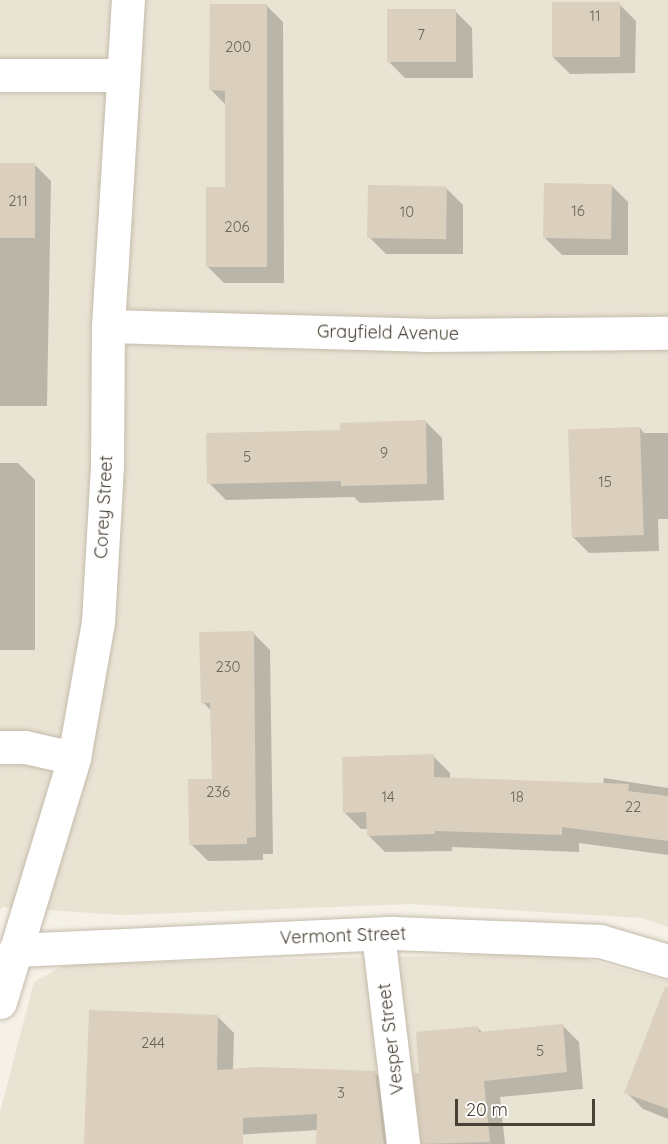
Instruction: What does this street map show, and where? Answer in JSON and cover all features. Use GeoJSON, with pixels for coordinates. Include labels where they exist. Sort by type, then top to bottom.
{"type":"FeatureCollection","features":[{"type":"Feature","properties":{"kind":"street","name":"Corey Street"},"geometry":{"type":"LineString","coordinates":[[0,1002],[74,758],[98,622],[107,466],[108,326],[128,0]]}},
{"type":"Feature","properties":{"kind":"street"},"geometry":{"type":"LineString","coordinates":[[0,75],[122,75]]}},
{"type":"Feature","properties":{"kind":"street","name":"Grayfield Avenue"},"geometry":{"type":"LineString","coordinates":[[108,326],[424,335],[668,333]]}},
{"type":"Feature","properties":{"kind":"street"},"geometry":{"type":"LineString","coordinates":[[0,747],[25,747],[74,758]]}},
{"type":"Feature","properties":{"kind":"street","name":"Vermont Street"},"geometry":{"type":"LineString","coordinates":[[15,950],[378,934],[600,941],[668,961]]}},
{"type":"Feature","properties":{"kind":"street","name":"Vesper Street"},"geometry":{"type":"LineString","coordinates":[[378,934],[404,1144]]}},
{"type":"Feature","properties":{"kind":"shaded area"},"geometry":{"type":"Polygon","coordinates":[[[0,0],[668,0],[668,927],[642,918],[411,904],[122,915],[2,907],[0,911],[0,0]]]}},
{"type":"Feature","properties":{"kind":"shaded area"},"geometry":{"type":"Polygon","coordinates":[[[562,953],[668,981],[668,1144],[0,1144],[0,1112],[34,982],[66,964],[562,953]]]}},
{"type":"Feature","properties":{"kind":"building"},"geometry":{"type":"Polygon","coordinates":[[[552,2],[620,2],[620,57],[552,57],[552,2]]]}},
{"type":"Feature","properties":{"kind":"building"},"geometry":{"type":"Polygon","coordinates":[[[210,4],[267,4],[267,267],[206,267],[206,187],[225,187],[225,91],[209,90],[210,4]]]}},
{"type":"Feature","properties":{"kind":"building"},"geometry":{"type":"Polygon","coordinates":[[[387,9],[456,9],[456,62],[387,62],[387,9]]]}},
{"type":"Feature","properties":{"kind":"building"},"geometry":{"type":"Polygon","coordinates":[[[0,163],[35,163],[35,238],[0,238],[0,163]]]}},
{"type":"Feature","properties":{"kind":"building"},"geometry":{"type":"Polygon","coordinates":[[[544,183],[612,184],[611,239],[543,238],[544,183]]]}},
{"type":"Feature","properties":{"kind":"building"},"geometry":{"type":"Polygon","coordinates":[[[368,185],[447,186],[446,239],[367,238],[368,185]]]}},
{"type":"Feature","properties":{"kind":"building"},"geometry":{"type":"Polygon","coordinates":[[[426,420],[427,484],[341,486],[341,481],[207,484],[206,433],[340,430],[340,423],[426,420]]]}},
{"type":"Feature","properties":{"kind":"building"},"geometry":{"type":"Polygon","coordinates":[[[640,427],[644,535],[572,537],[568,430],[640,427]]]}},
{"type":"Feature","properties":{"kind":"building"},"geometry":{"type":"Polygon","coordinates":[[[254,631],[256,837],[247,838],[247,844],[189,845],[188,779],[212,779],[210,703],[201,703],[199,632],[254,631]]]}},
{"type":"Feature","properties":{"kind":"building"},"geometry":{"type":"Polygon","coordinates":[[[434,754],[434,777],[629,784],[628,791],[668,796],[668,841],[562,827],[562,835],[435,831],[435,834],[367,836],[366,812],[343,813],[342,757],[434,754]]]}},
{"type":"Feature","properties":{"kind":"building"},"geometry":{"type":"Polygon","coordinates":[[[665,987],[668,987],[668,1109],[624,1093],[665,987]]]}},
{"type":"Feature","properties":{"kind":"building"},"geometry":{"type":"Polygon","coordinates":[[[89,1010],[218,1015],[217,1070],[260,1067],[375,1071],[384,1144],[316,1144],[317,1114],[243,1118],[243,1144],[84,1144],[89,1010]]]}},
{"type":"Feature","properties":{"kind":"building"},"geometry":{"type":"Polygon","coordinates":[[[563,1024],[567,1072],[484,1081],[490,1142],[421,1144],[413,1073],[419,1073],[416,1032],[478,1026],[479,1032],[563,1024]]]}}]}
